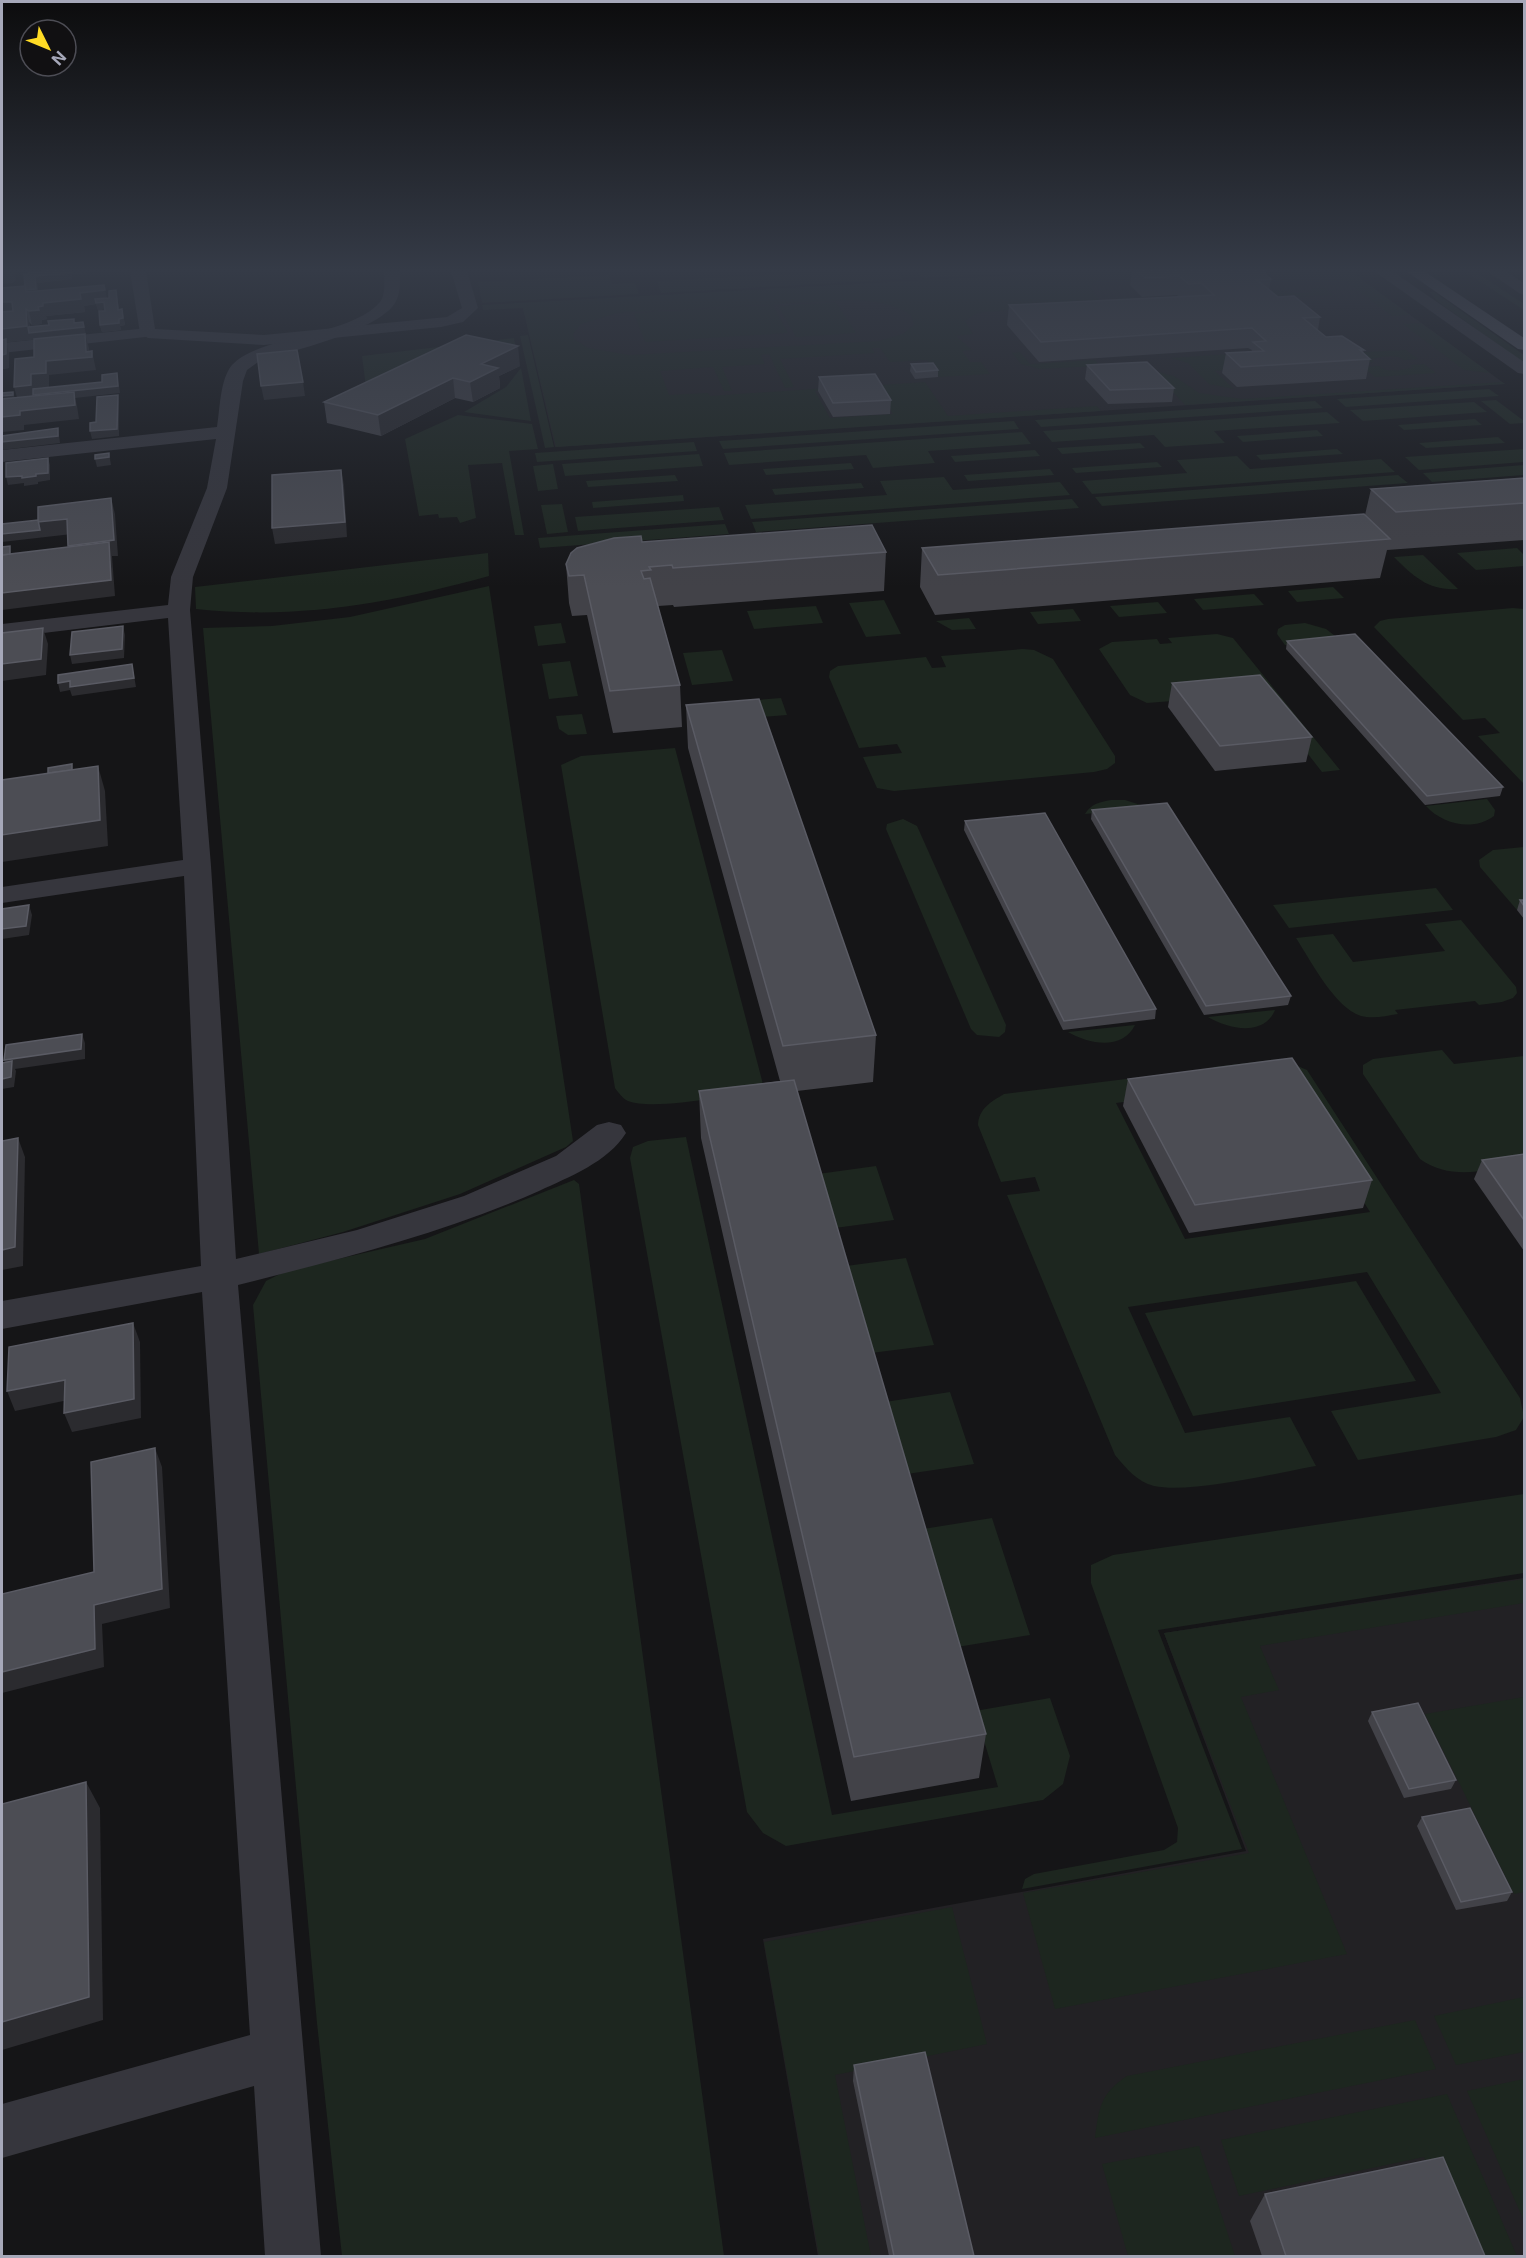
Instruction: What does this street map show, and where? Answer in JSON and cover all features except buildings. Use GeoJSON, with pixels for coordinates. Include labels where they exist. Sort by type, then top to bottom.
{"type":"FeatureCollection","features":[{"type":"Feature","properties":{"kind":"street"},"geometry":{"type":"LineString","coordinates":[[236,376],[217,488],[182,577],[179,610],[197,866],[219,1276],[293,2256]]}},
{"type":"Feature","properties":{"kind":"street"},"geometry":{"type":"LineString","coordinates":[[2,456],[226,432]]}},
{"type":"Feature","properties":{"kind":"street"},"geometry":{"type":"LineString","coordinates":[[2,631],[179,610]]}},
{"type":"Feature","properties":{"kind":"street"},"geometry":{"type":"LineString","coordinates":[[2,895],[197,866]]}},
{"type":"Feature","properties":{"kind":"street"},"geometry":{"type":"LineString","coordinates":[[2,1315],[219,1276],[360,1242],[476,1205],[568,1164],[609,1133]]}},
{"type":"Feature","properties":{"kind":"street"},"geometry":{"type":"LineString","coordinates":[[2,2131],[279,2053]]}},
{"type":"Feature","properties":{"kind":"shaded area"},"geometry":{"type":"Polygon","coordinates":[[[365,376],[431,376],[366,387],[365,376]]]}},
{"type":"Feature","properties":{"kind":"shaded area"},"geometry":{"type":"Polygon","coordinates":[[[514,376],[523,376],[531,421],[464,412],[506,387],[514,376]]]}},
{"type":"Feature","properties":{"kind":"shaded area"},"geometry":{"type":"Polygon","coordinates":[[[529,376],[538,376],[554,447],[545,448],[529,376]]]}},
{"type":"Feature","properties":{"kind":"shaded area"},"geometry":{"type":"Polygon","coordinates":[[[539,376],[1495,376],[1505,384],[555,447],[539,376]]]}},
{"type":"Feature","properties":{"kind":"shaded area"},"geometry":{"type":"Polygon","coordinates":[[[539,376],[662,376],[669,395],[708,393],[710,396],[843,387],[815,391],[830,418],[893,414],[876,387],[852,387],[925,382],[948,416],[1097,406],[1101,411],[556,447],[539,376]]]}},
{"type":"Feature","properties":{"kind":"shaded area"},"geometry":{"type":"Polygon","coordinates":[[[717,376],[726,376],[732,391],[724,391],[717,376]]]}},
{"type":"Feature","properties":{"kind":"shaded area"},"geometry":{"type":"Polygon","coordinates":[[[780,376],[789,376],[794,387],[785,388],[780,376]]]}},
{"type":"Feature","properties":{"kind":"shaded area"},"geometry":{"type":"Polygon","coordinates":[[[1158,376],[1175,376],[1199,393],[1242,399],[1502,382],[1505,384],[1185,405],[1158,376]]]}},
{"type":"Feature","properties":{"kind":"shaded area"},"geometry":{"type":"Polygon","coordinates":[[[1201,376],[1221,376],[1234,389],[1209,384],[1201,376]]]}},
{"type":"Feature","properties":{"kind":"shaded area"},"geometry":{"type":"Polygon","coordinates":[[[1489,389],[1499,396],[1346,407],[1337,399],[1489,389]]]}},
{"type":"Feature","properties":{"kind":"shaded area"},"geometry":{"type":"Polygon","coordinates":[[[1496,400],[1524,423],[1510,424],[1481,401],[1496,400]]]}},
{"type":"Feature","properties":{"kind":"shaded area"},"geometry":{"type":"Polygon","coordinates":[[[1315,401],[1323,408],[1041,427],[1035,420],[1315,401]]]}},
{"type":"Feature","properties":{"kind":"shaded area"},"geometry":{"type":"Polygon","coordinates":[[[1474,402],[1487,412],[1363,421],[1350,410],[1474,402]]]}},
{"type":"Feature","properties":{"kind":"shaded area"},"geometry":{"type":"Polygon","coordinates":[[[1327,412],[1340,423],[1214,431],[1225,443],[1165,447],[1154,435],[1052,442],[1043,431],[1327,412]]]}},
{"type":"Feature","properties":{"kind":"shaded area"},"geometry":{"type":"Polygon","coordinates":[[[458,415],[532,424],[538,449],[509,451],[524,535],[515,535],[502,463],[468,465],[476,518],[460,523],[457,517],[439,518],[438,514],[419,516],[405,439],[458,415]]]}},
{"type":"Feature","properties":{"kind":"shaded area"},"geometry":{"type":"Polygon","coordinates":[[[1475,419],[1482,425],[1404,430],[1398,425],[1475,419]]]}},
{"type":"Feature","properties":{"kind":"shaded area"},"geometry":{"type":"Polygon","coordinates":[[[1014,421],[1019,429],[723,449],[719,441],[1014,421]]]}},
{"type":"Feature","properties":{"kind":"shaded area"},"geometry":{"type":"Polygon","coordinates":[[[1317,430],[1323,436],[1243,442],[1237,436],[1317,430]]]}},
{"type":"Feature","properties":{"kind":"shaded area"},"geometry":{"type":"Polygon","coordinates":[[[1022,432],[1031,444],[928,451],[935,463],[873,468],[866,455],[729,465],[724,453],[1022,432]]]}},
{"type":"Feature","properties":{"kind":"shaded area"},"geometry":{"type":"Polygon","coordinates":[[[1498,437],[1505,443],[1426,448],[1419,443],[1498,437]]]}},
{"type":"Feature","properties":{"kind":"shaded area"},"geometry":{"type":"Polygon","coordinates":[[[694,442],[697,451],[537,462],[535,453],[694,442]]]}},
{"type":"Feature","properties":{"kind":"shaded area"},"geometry":{"type":"Polygon","coordinates":[[[1140,443],[1145,448],[1062,454],[1057,448],[1140,443]]]}},
{"type":"Feature","properties":{"kind":"shaded area"},"geometry":{"type":"Polygon","coordinates":[[[1337,449],[1343,454],[1261,460],[1256,455],[1337,449]]]}},
{"type":"Feature","properties":{"kind":"shaded area"},"geometry":{"type":"Polygon","coordinates":[[[1524,449],[1524,462],[1419,470],[1405,457],[1524,449]]]}},
{"type":"Feature","properties":{"kind":"shaded area"},"geometry":{"type":"Polygon","coordinates":[[[1035,450],[1040,456],[955,462],[951,456],[1035,450]]]}},
{"type":"Feature","properties":{"kind":"shaded area"},"geometry":{"type":"Polygon","coordinates":[[[699,454],[703,466],[565,476],[562,464],[699,454]]]}},
{"type":"Feature","properties":{"kind":"shaded area"},"geometry":{"type":"Polygon","coordinates":[[[1237,456],[1250,469],[1381,459],[1395,472],[1092,494],[1082,481],[1187,473],[1177,460],[1237,456]]]}},
{"type":"Feature","properties":{"kind":"shaded area"},"geometry":{"type":"Polygon","coordinates":[[[1157,462],[1162,467],[1076,473],[1072,468],[1157,462]]]}},
{"type":"Feature","properties":{"kind":"shaded area"},"geometry":{"type":"Polygon","coordinates":[[[851,463],[854,469],[766,475],[763,469],[851,463]]]}},
{"type":"Feature","properties":{"kind":"shaded area"},"geometry":{"type":"Polygon","coordinates":[[[553,464],[558,489],[538,491],[533,466],[553,464]]]}},
{"type":"Feature","properties":{"kind":"shaded area"},"geometry":{"type":"Polygon","coordinates":[[[1524,465],[1524,475],[1432,482],[1423,473],[1524,465]]]}},
{"type":"Feature","properties":{"kind":"shaded area"},"geometry":{"type":"Polygon","coordinates":[[[1050,469],[1054,475],[968,481],[964,475],[1050,469]]]}},
{"type":"Feature","properties":{"kind":"shaded area"},"geometry":{"type":"Polygon","coordinates":[[[675,475],[678,481],[588,487],[586,481],[675,475]]]}},
{"type":"Feature","properties":{"kind":"shaded area"},"geometry":{"type":"Polygon","coordinates":[[[1398,475],[1408,483],[1102,506],[1095,497],[1398,475]]]}},
{"type":"Feature","properties":{"kind":"shaded area"},"geometry":{"type":"Polygon","coordinates":[[[944,477],[953,490],[1060,482],[1070,495],[751,519],[745,505],[887,495],[880,481],[944,477]]]}},
{"type":"Feature","properties":{"kind":"shaded area"},"geometry":{"type":"Polygon","coordinates":[[[861,483],[864,488],[775,495],[772,489],[861,483]]]}},
{"type":"Feature","properties":{"kind":"shaded area"},"geometry":{"type":"Polygon","coordinates":[[[683,495],[684,501],[593,508],[592,502],[683,495]]]}},
{"type":"Feature","properties":{"kind":"shaded area"},"geometry":{"type":"Polygon","coordinates":[[[1072,499],[1079,508],[756,532],[752,522],[1072,499]]]}},
{"type":"Feature","properties":{"kind":"shaded area"},"geometry":{"type":"Polygon","coordinates":[[[562,504],[568,532],[547,534],[541,505],[562,504]]]}},
{"type":"Feature","properties":{"kind":"shaded area"},"geometry":{"type":"Polygon","coordinates":[[[719,507],[724,520],[578,531],[575,517],[719,507]]]}},
{"type":"Feature","properties":{"kind":"shaded area"},"geometry":{"type":"Polygon","coordinates":[[[725,524],[729,534],[540,548],[538,538],[725,524]]]}},
{"type":"Feature","properties":{"kind":"shaded area"},"geometry":{"type":"Polygon","coordinates":[[[1517,548],[1524,555],[1524,566],[1476,570],[1457,553],[1517,548]]]}},
{"type":"Feature","properties":{"kind":"shaded area"},"geometry":{"type":"Polygon","coordinates":[[[488,553],[489,576],[380,601],[308,611],[234,612],[196,609],[195,587],[488,553]]]}},
{"type":"Feature","properties":{"kind":"shaded area"},"geometry":{"type":"Polygon","coordinates":[[[1423,555],[1458,589],[1430,585],[1408,571],[1394,557],[1423,555]]]}},
{"type":"Feature","properties":{"kind":"shaded area"},"geometry":{"type":"Polygon","coordinates":[[[489,586],[573,1141],[566,1147],[460,1194],[343,1232],[259,1254],[203,628],[272,626],[350,617],[489,586]]]}},
{"type":"Feature","properties":{"kind":"shaded area"},"geometry":{"type":"Polygon","coordinates":[[[1333,587],[1344,598],[1297,602],[1288,591],[1333,587]]]}},
{"type":"Feature","properties":{"kind":"shaded area"},"geometry":{"type":"Polygon","coordinates":[[[1254,594],[1264,605],[1203,610],[1194,599],[1254,594]]]}},
{"type":"Feature","properties":{"kind":"shaded area"},"geometry":{"type":"Polygon","coordinates":[[[884,600],[901,634],[866,637],[849,603],[884,600]]]}},
{"type":"Feature","properties":{"kind":"shaded area"},"geometry":{"type":"Polygon","coordinates":[[[1158,602],[1167,613],[1119,617],[1110,606],[1158,602]]]}},
{"type":"Feature","properties":{"kind":"shaded area"},"geometry":{"type":"Polygon","coordinates":[[[816,606],[823,623],[754,629],[747,611],[816,606]]]}},
{"type":"Feature","properties":{"kind":"shaded area"},"geometry":{"type":"Polygon","coordinates":[[[1513,608],[1524,609],[1524,784],[1478,736],[1500,733],[1485,718],[1463,720],[1374,627],[1380,621],[1388,619],[1513,608]]]}},
{"type":"Feature","properties":{"kind":"shaded area"},"geometry":{"type":"Polygon","coordinates":[[[1073,609],[1081,621],[1038,624],[1030,612],[1073,609]]]}},
{"type":"Feature","properties":{"kind":"shaded area"},"geometry":{"type":"Polygon","coordinates":[[[969,618],[976,629],[952,630],[936,621],[969,618]]]}},
{"type":"Feature","properties":{"kind":"shaded area"},"geometry":{"type":"Polygon","coordinates":[[[561,623],[566,643],[538,646],[534,626],[561,623]]]}},
{"type":"Feature","properties":{"kind":"shaded area"},"geometry":{"type":"Polygon","coordinates":[[[1305,623],[1326,629],[1339,639],[1285,645],[1277,634],[1278,629],[1285,625],[1305,623]]]}},
{"type":"Feature","properties":{"kind":"shaded area"},"geometry":{"type":"Polygon","coordinates":[[[1217,634],[1233,638],[1340,770],[1322,772],[1261,694],[1147,703],[1130,695],[1099,649],[1112,642],[1157,639],[1160,644],[1172,643],[1168,638],[1217,634]]]}},
{"type":"Feature","properties":{"kind":"shaded area"},"geometry":{"type":"Polygon","coordinates":[[[722,650],[733,681],[692,685],[683,653],[722,650]]]}},
{"type":"Feature","properties":{"kind":"shaded area"},"geometry":{"type":"Polygon","coordinates":[[[1034,650],[1053,659],[1115,756],[1115,763],[1107,769],[1094,772],[894,791],[877,788],[863,757],[902,753],[897,744],[859,748],[829,677],[830,671],[838,666],[926,657],[932,668],[946,667],[941,656],[1034,650]]]}},
{"type":"Feature","properties":{"kind":"shaded area"},"geometry":{"type":"Polygon","coordinates":[[[570,661],[578,696],[549,699],[542,664],[570,661]]]}},
{"type":"Feature","properties":{"kind":"shaded area"},"geometry":{"type":"Polygon","coordinates":[[[781,698],[787,715],[704,722],[698,705],[781,698]]]}},
{"type":"Feature","properties":{"kind":"shaded area"},"geometry":{"type":"Polygon","coordinates":[[[582,714],[587,734],[568,735],[559,729],[556,716],[582,714]]]}},
{"type":"Feature","properties":{"kind":"shaded area"},"geometry":{"type":"Polygon","coordinates":[[[675,748],[764,1088],[695,1101],[640,1104],[626,1100],[615,1088],[561,765],[581,756],[675,748]]]}},
{"type":"Feature","properties":{"kind":"shaded area"},"geometry":{"type":"Polygon","coordinates":[[[1487,799],[1495,810],[1494,816],[1477,824],[1467,825],[1449,821],[1426,806],[1487,799]]]}},
{"type":"Feature","properties":{"kind":"shaded area"},"geometry":{"type":"Polygon","coordinates":[[[1111,800],[1125,800],[1150,808],[1085,814],[1096,804],[1111,800]]]}},
{"type":"Feature","properties":{"kind":"shaded area"},"geometry":{"type":"Polygon","coordinates":[[[903,819],[917,826],[1006,1025],[1005,1032],[999,1037],[977,1035],[971,1029],[886,829],[887,824],[903,819]]]}},
{"type":"Feature","properties":{"kind":"shaded area"},"geometry":{"type":"Polygon","coordinates":[[[1524,847],[1524,909],[1517,910],[1480,867],[1479,860],[1493,850],[1524,847]]]}},
{"type":"Feature","properties":{"kind":"shaded area"},"geometry":{"type":"Polygon","coordinates":[[[1436,888],[1453,910],[1289,928],[1273,905],[1436,888]]]}},
{"type":"Feature","properties":{"kind":"shaded area"},"geometry":{"type":"Polygon","coordinates":[[[1461,920],[1516,987],[1517,993],[1513,998],[1479,1005],[1475,1001],[1395,1010],[1398,1014],[1380,1017],[1361,1016],[1342,1004],[1333,994],[1296,938],[1333,934],[1353,962],[1445,951],[1425,924],[1461,920]]]}},
{"type":"Feature","properties":{"kind":"shaded area"},"geometry":{"type":"Polygon","coordinates":[[[1275,1010],[1270,1019],[1263,1024],[1245,1028],[1225,1025],[1208,1017],[1275,1010]]]}},
{"type":"Feature","properties":{"kind":"shaded area"},"geometry":{"type":"Polygon","coordinates":[[[1135,1025],[1122,1039],[1114,1042],[1095,1042],[1068,1032],[1135,1025]]]}},
{"type":"Feature","properties":{"kind":"shaded area"},"geometry":{"type":"Polygon","coordinates":[[[1442,1050],[1454,1064],[1524,1056],[1524,1164],[1470,1172],[1457,1172],[1432,1166],[1420,1159],[1363,1074],[1363,1065],[1373,1059],[1442,1050]]]}},
{"type":"Feature","properties":{"kind":"shaded area"},"geometry":{"type":"Polygon","coordinates":[[[1281,1059],[1307,1070],[1520,1398],[1524,1417],[1516,1430],[1496,1437],[1358,1460],[1331,1411],[1441,1393],[1367,1272],[1128,1307],[1185,1433],[1290,1417],[1316,1466],[1211,1485],[1170,1488],[1154,1486],[1137,1478],[1115,1455],[1007,1195],[1040,1191],[1035,1177],[1001,1182],[978,1125],[979,1119],[986,1106],[1004,1094],[1175,1073],[1186,1094],[1116,1103],[1185,1239],[1370,1212],[1288,1080],[1225,1088],[1213,1067],[1281,1059]]]}},
{"type":"Feature","properties":{"kind":"shaded area"},"geometry":{"type":"Polygon","coordinates":[[[686,1137],[832,1815],[998,1787],[975,1711],[1050,1698],[1070,1756],[1063,1784],[1043,1800],[786,1846],[763,1833],[747,1812],[630,1158],[633,1147],[648,1141],[686,1137]]]}},
{"type":"Feature","properties":{"kind":"shaded area"},"geometry":{"type":"Polygon","coordinates":[[[876,1166],[894,1220],[835,1228],[818,1174],[876,1166]]]}},
{"type":"Feature","properties":{"kind":"shaded area"},"geometry":{"type":"Polygon","coordinates":[[[574,1180],[579,1184],[724,2256],[342,2256],[317,2023],[253,1305],[266,1281],[286,1271],[425,1239],[574,1180]]]}},
{"type":"Feature","properties":{"kind":"shaded area"},"geometry":{"type":"Polygon","coordinates":[[[906,1258],[934,1345],[871,1353],[846,1266],[906,1258]]]}},
{"type":"Feature","properties":{"kind":"shaded area"},"geometry":{"type":"Polygon","coordinates":[[[1356,1281],[1416,1381],[1193,1416],[1145,1313],[1356,1281]]]}},
{"type":"Feature","properties":{"kind":"shaded area"},"geometry":{"type":"Polygon","coordinates":[[[950,1392],[974,1464],[907,1474],[885,1402],[950,1392]]]}},
{"type":"Feature","properties":{"kind":"shaded area"},"geometry":{"type":"Polygon","coordinates":[[[1524,1494],[1524,1573],[1158,1630],[1242,1849],[1022,1889],[1025,1879],[1034,1874],[1164,1850],[1177,1842],[1178,1828],[1091,1583],[1091,1565],[1113,1555],[1524,1494]]]}},
{"type":"Feature","properties":{"kind":"shaded area"},"geometry":{"type":"Polygon","coordinates":[[[992,1518],[1030,1635],[957,1647],[923,1529],[992,1518]]]}},
{"type":"Feature","properties":{"kind":"shaded area"},"geometry":{"type":"Polygon","coordinates":[[[1524,1578],[1524,2256],[818,2256],[763,1939],[1246,1851],[1164,1633],[1524,1578]]]}},
{"type":"Feature","properties":{"kind":"shaded area"},"geometry":{"type":"Polygon","coordinates":[[[1524,1579],[1524,1603],[1260,1646],[1279,1690],[1241,1697],[1347,1954],[1055,2009],[1023,1893],[1249,1853],[1164,1633],[1524,1579]]]}},
{"type":"Feature","properties":{"kind":"shaded area"},"geometry":{"type":"Polygon","coordinates":[[[1524,1697],[1524,1892],[1514,1894],[1425,1714],[1524,1697]]]}},
{"type":"Feature","properties":{"kind":"shaded area"},"geometry":{"type":"Polygon","coordinates":[[[952,1907],[987,2044],[835,2075],[871,2256],[819,2256],[764,1942],[952,1907]]]}},
{"type":"Feature","properties":{"kind":"shaded area"},"geometry":{"type":"Polygon","coordinates":[[[1524,1997],[1524,2052],[1456,2065],[1434,2016],[1524,1997]]]}},
{"type":"Feature","properties":{"kind":"shaded area"},"geometry":{"type":"Polygon","coordinates":[[[1415,2020],[1436,2069],[1095,2138],[1102,2102],[1111,2089],[1127,2076],[1415,2020]]]}},
{"type":"Feature","properties":{"kind":"shaded area"},"geometry":{"type":"Polygon","coordinates":[[[1524,2079],[1524,2221],[1467,2091],[1524,2079]]]}},
{"type":"Feature","properties":{"kind":"shaded area"},"geometry":{"type":"Polygon","coordinates":[[[1447,2094],[1517,2256],[1465,2256],[1424,2157],[1239,2196],[1221,2140],[1447,2094]]]}},
{"type":"Feature","properties":{"kind":"shaded area"},"geometry":{"type":"Polygon","coordinates":[[[1199,2146],[1235,2256],[1128,2256],[1102,2164],[1199,2146]]]}}]}
